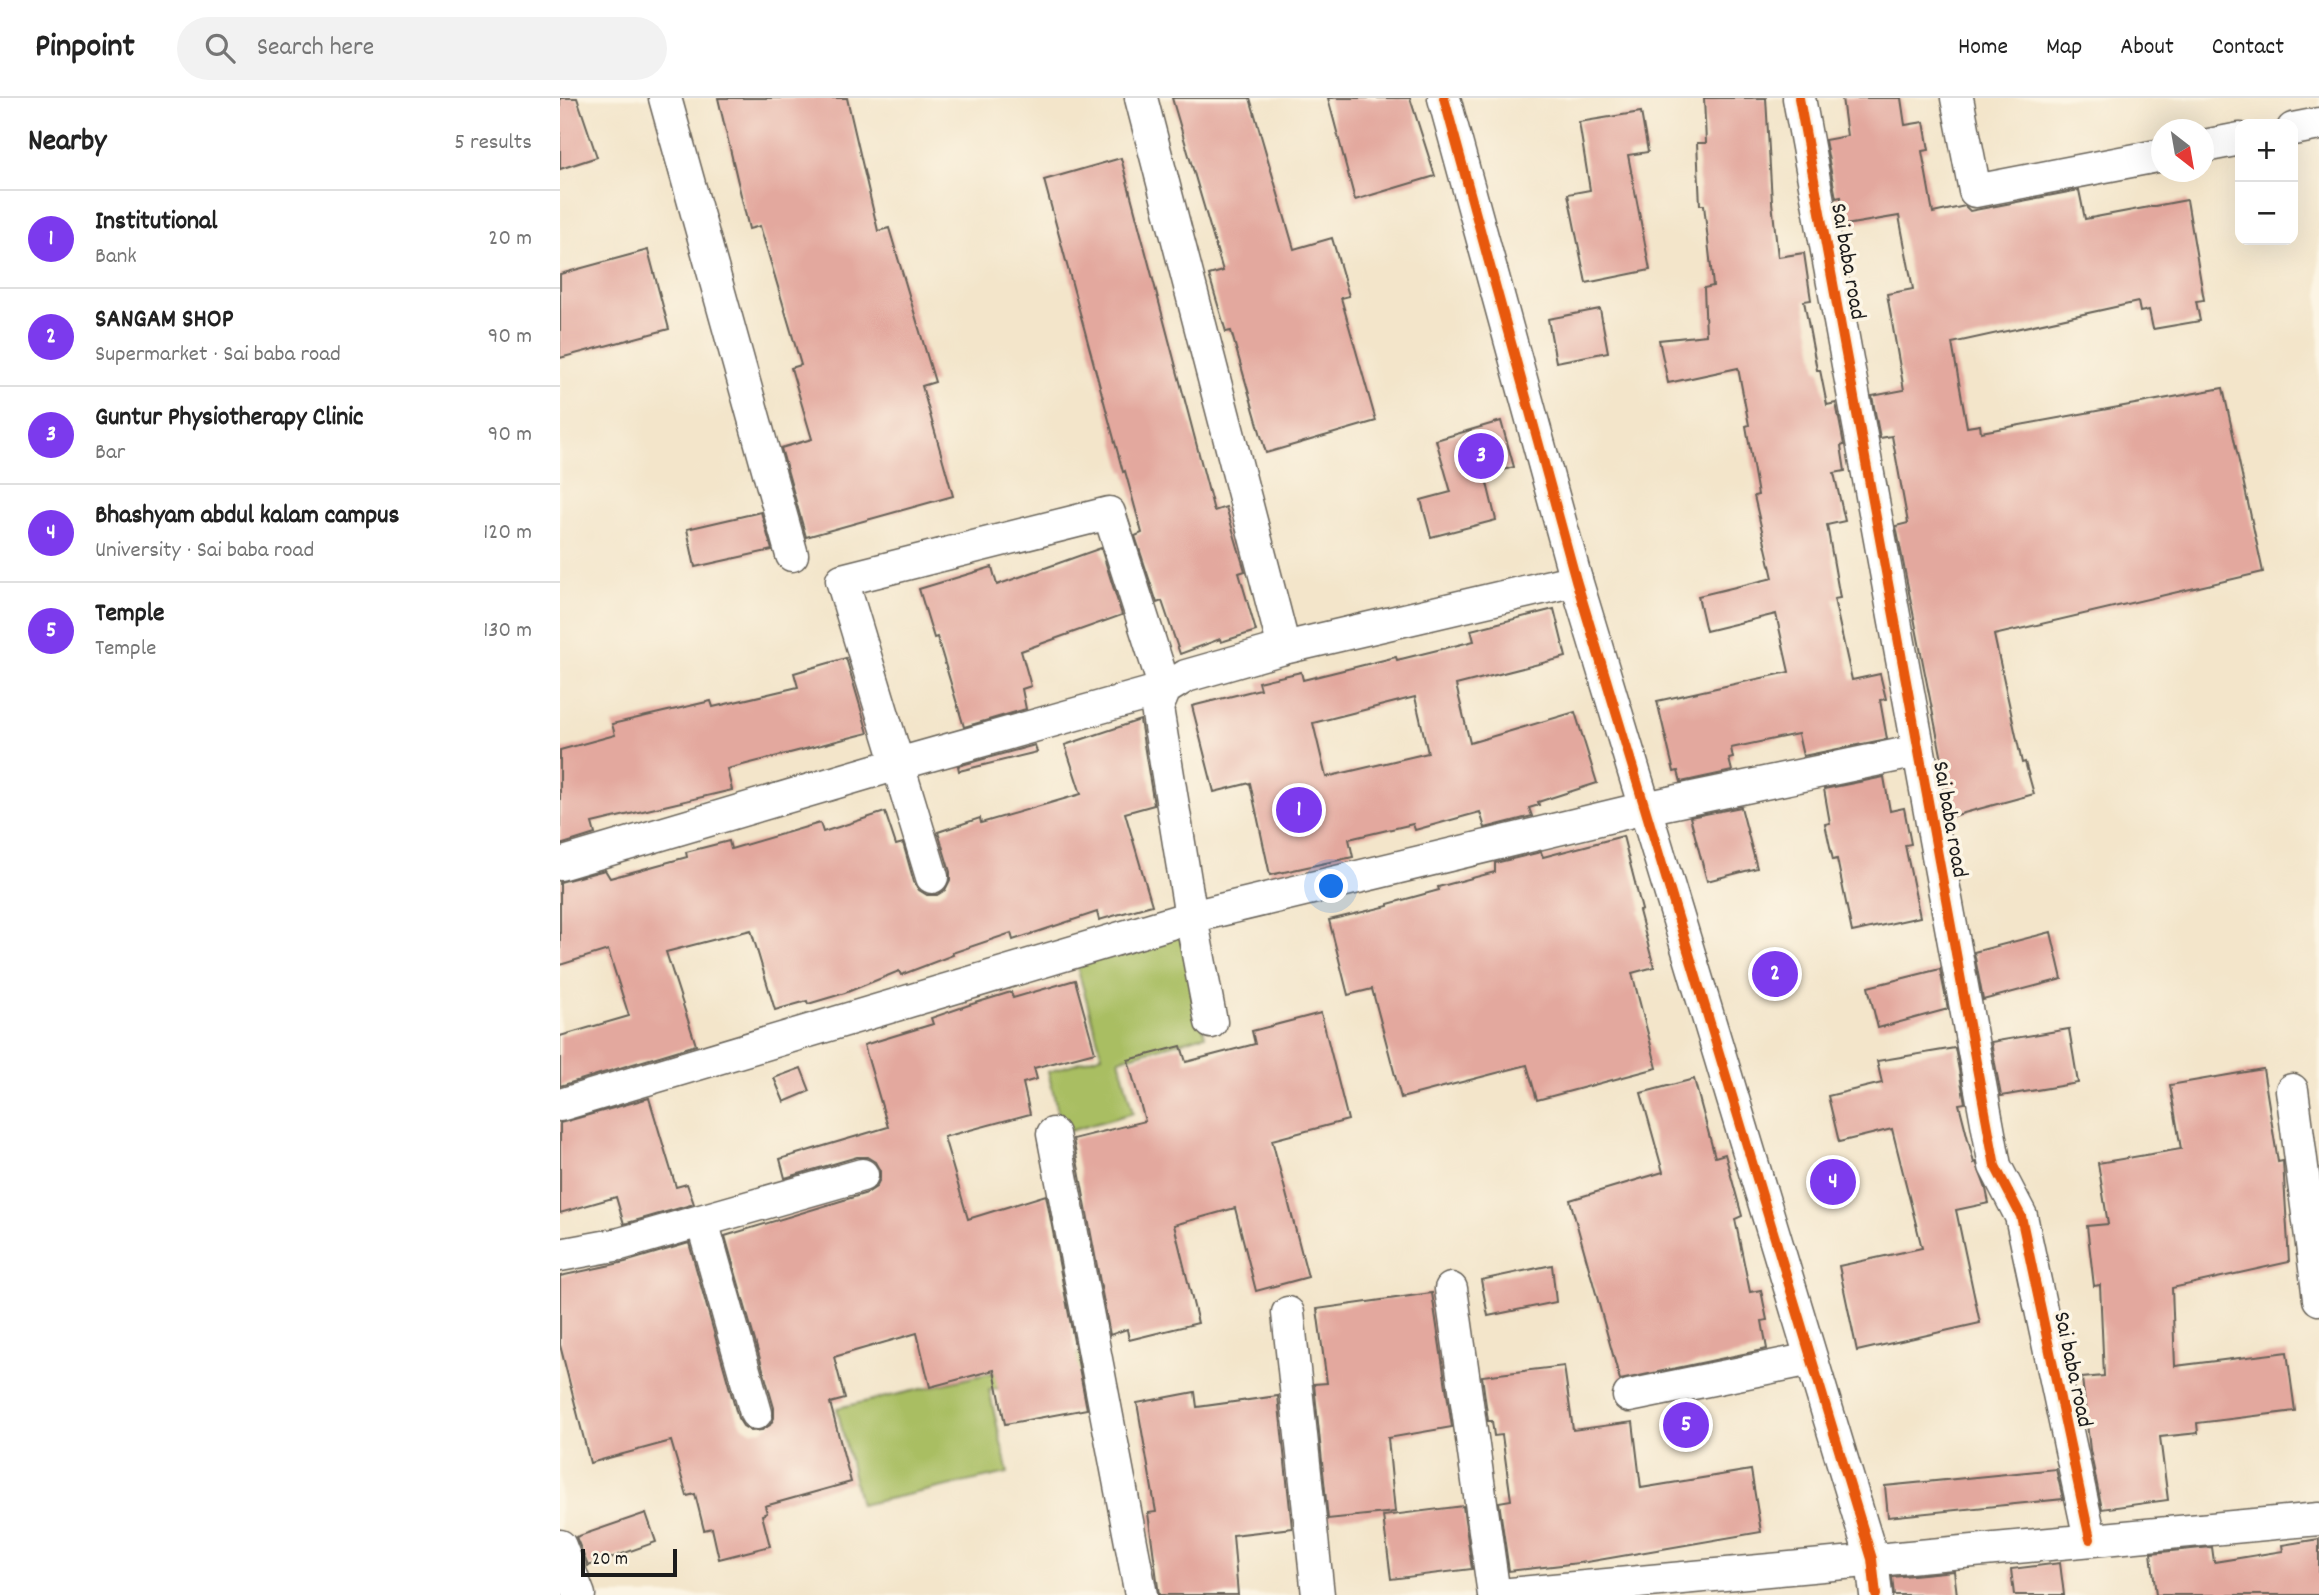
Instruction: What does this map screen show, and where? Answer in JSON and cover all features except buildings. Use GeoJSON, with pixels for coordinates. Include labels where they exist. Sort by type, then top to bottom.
{"type":"FeatureCollection","features":[{"type":"Feature","properties":{"kind":"street"},"geometry":{"type":"LineString","coordinates":[[665,98],[792,555]]}},
{"type":"Feature","properties":{"kind":"street"},"geometry":{"type":"LineString","coordinates":[[1141,98],[1284,648]]}},
{"type":"Feature","properties":{"kind":"street"},"geometry":{"type":"LineString","coordinates":[[1444,98],[1576,580],[1872,1559],[1876,1595]]}},
{"type":"Feature","properties":{"kind":"street","name":"Sai baba road"},"geometry":{"type":"LineString","coordinates":[[1799,98],[1995,1166],[2021,1216],[2090,1539]]}},
{"type":"Feature","properties":{"kind":"street"},"geometry":{"type":"LineString","coordinates":[[1957,98],[1975,191],[2151,157]]}},
{"type":"Feature","properties":{"kind":"street"},"geometry":{"type":"LineString","coordinates":[[2298,128],[2319,124]]}},
{"type":"Feature","properties":{"kind":"street"},"geometry":{"type":"LineString","coordinates":[[2214,144],[2235,140]]}},
{"type":"Feature","properties":{"kind":"street"},"geometry":{"type":"LineString","coordinates":[[932,877],[842,580],[1109,513],[1165,690],[1157,708],[1211,1022]]}},
{"type":"Feature","properties":{"kind":"street"},"geometry":{"type":"LineString","coordinates":[[560,864],[898,764],[1165,690],[1186,676],[1284,648],[1576,580]]}},
{"type":"Feature","properties":{"kind":"street"},"geometry":{"type":"LineString","coordinates":[[560,1105],[1191,917],[1645,808],[1919,751]]}},
{"type":"Feature","properties":{"kind":"street"},"geometry":{"type":"LineString","coordinates":[[2292,1090],[2319,1299]]}},
{"type":"Feature","properties":{"kind":"street"},"geometry":{"type":"LineString","coordinates":[[1054,1134],[1141,1595]]}},
{"type":"Feature","properties":{"kind":"street"},"geometry":{"type":"LineString","coordinates":[[560,1255],[620,1244],[862,1175]]}},
{"type":"Feature","properties":{"kind":"street"},"geometry":{"type":"LineString","coordinates":[[702,1221],[756,1413]]}},
{"type":"Feature","properties":{"kind":"street"},"geometry":{"type":"LineString","coordinates":[[1451,1289],[1497,1595],[2319,1519]]}},
{"type":"Feature","properties":{"kind":"street"},"geometry":{"type":"LineString","coordinates":[[1288,1313],[1318,1595]]}},
{"type":"Feature","properties":{"kind":"street"},"geometry":{"type":"LineString","coordinates":[[1629,1395],[1811,1359]]}},
{"type":"Feature","properties":{"kind":"street"},"geometry":{"type":"LineString","coordinates":[[560,1546],[579,1595]]}},
{"type":"Feature","properties":{"kind":"green space"},"geometry":{"type":"Polygon","coordinates":[[[1180,934],[1205,1035],[1119,1059],[1133,1113],[1063,1133],[1048,1072],[1102,1055],[1076,963],[1180,934]]]}},
{"type":"Feature","properties":{"kind":"green space"},"geometry":{"type":"Polygon","coordinates":[[[1094,1350],[1099,1369],[989,1390],[1008,1473],[860,1505],[837,1408],[1094,1350]]]}},
{"type":"Feature","properties":{"kind":"cycle path"},"geometry":{"type":"LineString","coordinates":[[1444,98],[1576,580],[1872,1559],[1876,1595]]}},
{"type":"Feature","properties":{"kind":"cycle path"},"geometry":{"type":"LineString","coordinates":[[1799,98],[1995,1166],[2021,1216],[2090,1539]]}},
{"type":"Feature","properties":{"kind":"place","name":"Guntur Physiotherapy Clinic"},"geometry":{"type":"Point","coordinates":[1481,456]}},
{"type":"Feature","properties":{"kind":"place","name":"Institutional"},"geometry":{"type":"Point","coordinates":[1299,810]}},
{"type":"Feature","properties":{"kind":"place","name":"SANGAM SHOP"},"geometry":{"type":"Point","coordinates":[1775,974]}},
{"type":"Feature","properties":{"kind":"place","name":"Bhashyam abdul kalam campus"},"geometry":{"type":"Point","coordinates":[1833,1182]}},
{"type":"Feature","properties":{"kind":"place","name":"Temple"},"geometry":{"type":"Point","coordinates":[1686,1425]}}]}
